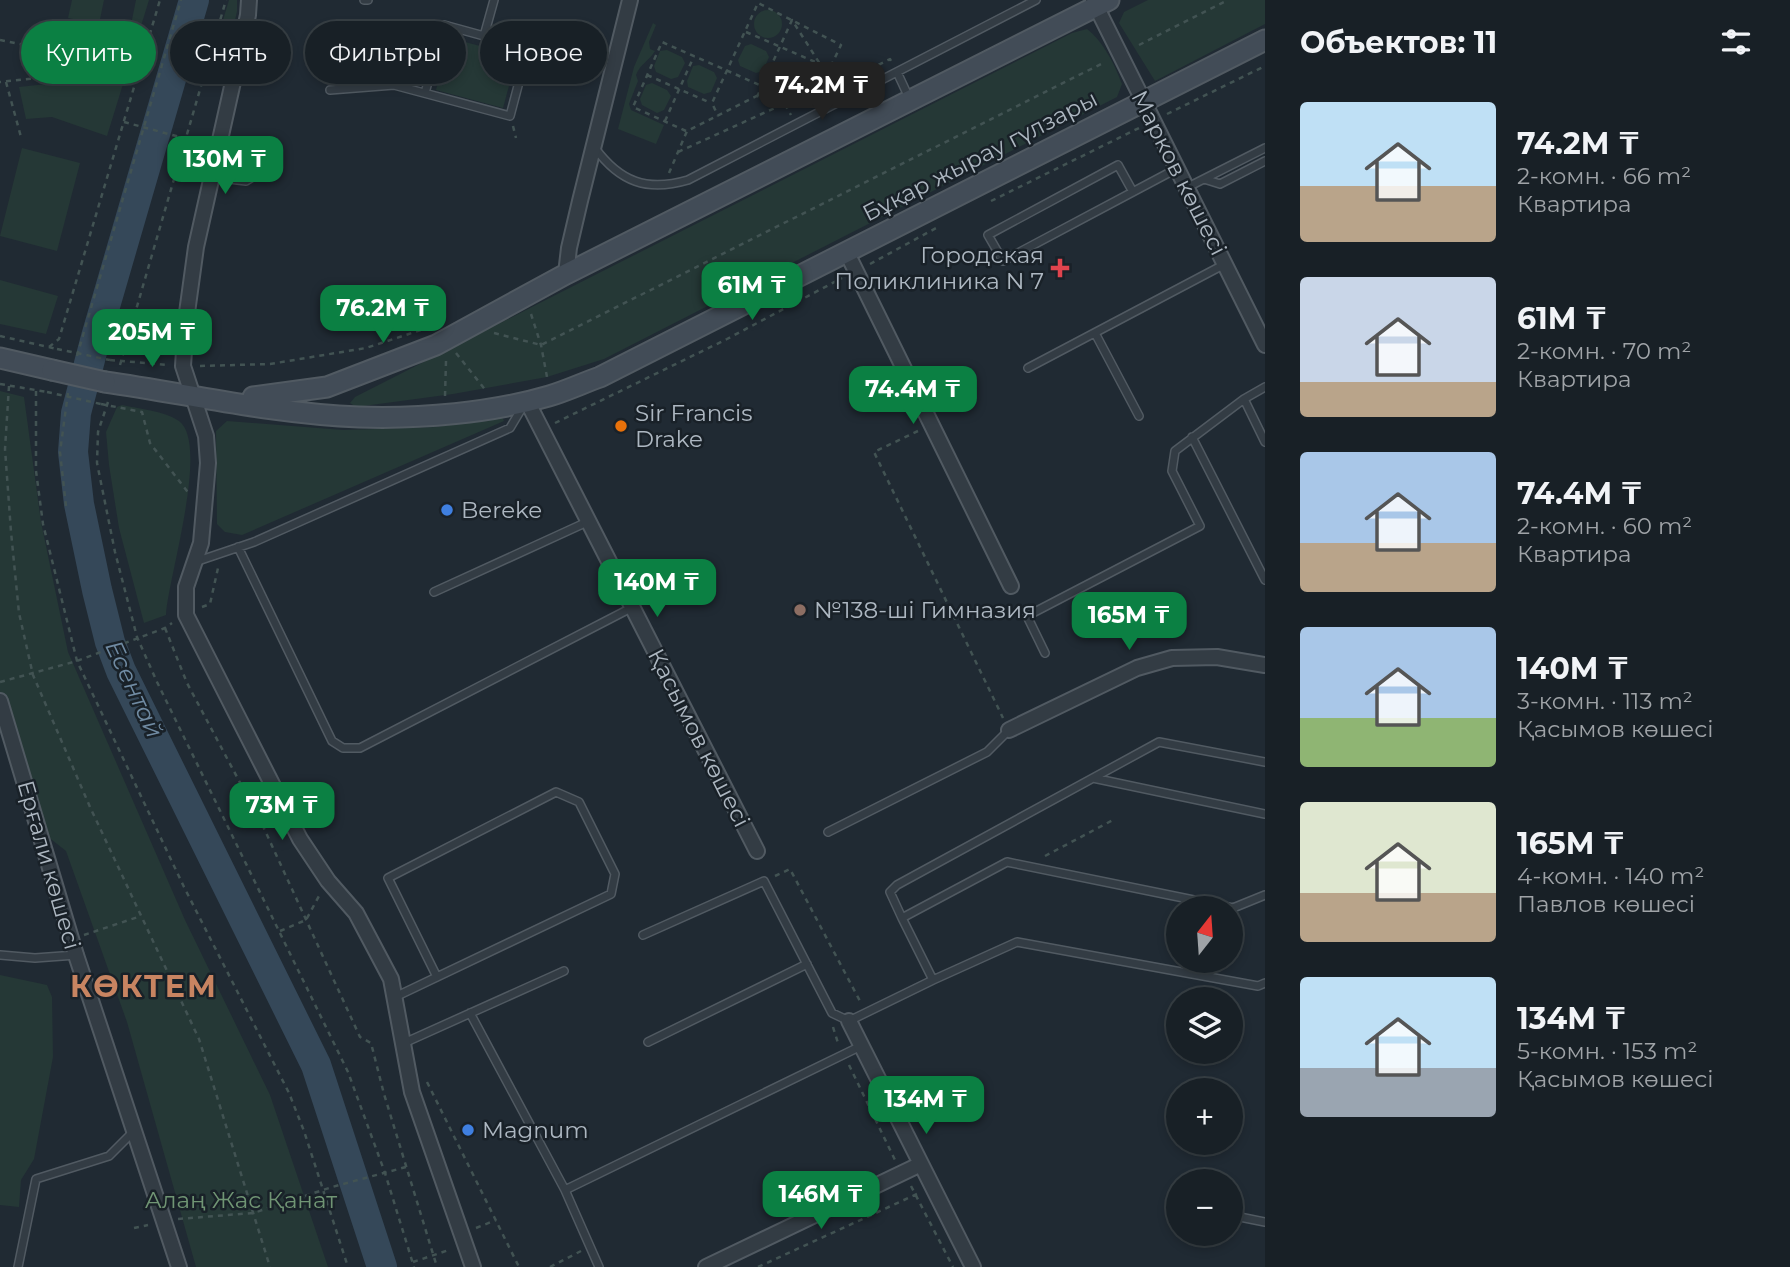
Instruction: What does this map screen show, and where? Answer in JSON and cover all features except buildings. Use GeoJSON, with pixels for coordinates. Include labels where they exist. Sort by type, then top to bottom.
{"type":"FeatureCollection","features":[{"type":"Feature","properties":{"kind":"street"},"geometry":{"type":"LineString","coordinates":[[249,0],[248,15],[196,247],[186,320],[183,366],[206,436],[208,463],[201,543],[186,587],[186,615],[300,839],[328,881],[356,913],[391,979],[412,1092],[473,1267]]}},
{"type":"Feature","properties":{"kind":"street"},"geometry":{"type":"LineString","coordinates":[[566,274],[569,248],[593,145],[630,0]]}},
{"type":"Feature","properties":{"kind":"street","name":"Бұқар жырау гүлзары"},"geometry":{"type":"LineString","coordinates":[[193,397],[262,397],[327,387],[446,340],[566,274],[1099,2]]}},
{"type":"Feature","properties":{"kind":"street","name":"Марков көшесі"},"geometry":{"type":"LineString","coordinates":[[1099,2],[1152,121],[1265,345]]}},
{"type":"Feature","properties":{"kind":"street","name":"Бұқар жырау гүлзары"},"geometry":{"type":"LineString","coordinates":[[0,358],[193,397],[356,417],[403,417],[445,413],[550,396],[600,377],[1265,40]]}},
{"type":"Feature","properties":{"kind":"street"},"geometry":{"type":"LineString","coordinates":[[846,251],[1011,586]]}},
{"type":"Feature","properties":{"kind":"street"},"geometry":{"type":"LineString","coordinates":[[326,414],[327,387]]}},
{"type":"Feature","properties":{"kind":"street","name":"Қасымов көшесі"},"geometry":{"type":"LineString","coordinates":[[527,401],[757,851]]}},
{"type":"Feature","properties":{"kind":"street"},"geometry":{"type":"LineString","coordinates":[[1009,730],[1137,668],[1172,659],[1217,657],[1265,665]]}},
{"type":"Feature","properties":{"kind":"street","name":"Ерғали көшесі"},"geometry":{"type":"LineString","coordinates":[[0,701],[76,955],[179,1267]]}},
{"type":"Feature","properties":{"kind":"street"},"geometry":{"type":"LineString","coordinates":[[849,1021],[973,1267]]}},
{"type":"Feature","properties":{"kind":"street"},"geometry":{"type":"LineString","coordinates":[[706,1267],[921,1164]]}},
{"type":"Feature","properties":{"kind":"lane"},"geometry":{"type":"LineString","coordinates":[[488,21],[494,0]]}},
{"type":"Feature","properties":{"kind":"lane"},"geometry":{"type":"LineString","coordinates":[[593,145],[618,173],[645,184],[664,186],[688,180],[1036,0]]}},
{"type":"Feature","properties":{"kind":"lane"},"geometry":{"type":"LineString","coordinates":[[425,93],[444,25],[480,35]]}},
{"type":"Feature","properties":{"kind":"lane"},"geometry":{"type":"LineString","coordinates":[[897,72],[910,100]]}},
{"type":"Feature","properties":{"kind":"lane"},"geometry":{"type":"LineString","coordinates":[[330,90],[394,85],[510,116],[518,84]]}},
{"type":"Feature","properties":{"kind":"lane"},"geometry":{"type":"LineString","coordinates":[[1186,188],[1265,148]]}},
{"type":"Feature","properties":{"kind":"lane"},"geometry":{"type":"LineString","coordinates":[[1204,178],[1220,184],[1265,161]]}},
{"type":"Feature","properties":{"kind":"lane"},"geometry":{"type":"LineString","coordinates":[[211,177],[246,181],[275,163]]}},
{"type":"Feature","properties":{"kind":"lane"},"geometry":{"type":"LineString","coordinates":[[1133,192],[1118,166],[988,234],[1003,261],[1177,169]]}},
{"type":"Feature","properties":{"kind":"lane"},"geometry":{"type":"LineString","coordinates":[[1028,368],[1225,264]]}},
{"type":"Feature","properties":{"kind":"lane"},"geometry":{"type":"LineString","coordinates":[[1095,333],[1139,416]]}},
{"type":"Feature","properties":{"kind":"lane"},"geometry":{"type":"LineString","coordinates":[[1045,653],[1027,617],[1200,526],[1172,471],[1175,451],[1244,399],[1265,387]]}},
{"type":"Feature","properties":{"kind":"lane"},"geometry":{"type":"LineString","coordinates":[[1244,399],[1265,442]]}},
{"type":"Feature","properties":{"kind":"lane"},"geometry":{"type":"LineString","coordinates":[[194,563],[238,547],[510,428],[527,401]]}},
{"type":"Feature","properties":{"kind":"lane"},"geometry":{"type":"LineString","coordinates":[[1192,437],[1265,580]]}},
{"type":"Feature","properties":{"kind":"lane"},"geometry":{"type":"LineString","coordinates":[[434,592],[587,522]]}},
{"type":"Feature","properties":{"kind":"lane"},"geometry":{"type":"LineString","coordinates":[[238,547],[331,741],[344,748],[360,748],[631,608]]}},
{"type":"Feature","properties":{"kind":"lane"},"geometry":{"type":"LineString","coordinates":[[828,832],[987,752],[1009,730]]}},
{"type":"Feature","properties":{"kind":"lane"},"geometry":{"type":"LineString","coordinates":[[933,980],[890,892],[897,885],[1159,742],[1265,762]]}},
{"type":"Feature","properties":{"kind":"lane"},"geometry":{"type":"LineString","coordinates":[[1093,778],[1265,814]]}},
{"type":"Feature","properties":{"kind":"lane"},"geometry":{"type":"LineString","coordinates":[[395,997],[437,977],[611,894],[615,874],[579,802],[556,792],[388,878],[437,977]]}},
{"type":"Feature","properties":{"kind":"lane"},"geometry":{"type":"LineString","coordinates":[[902,918],[1007,862],[1233,908],[1265,895]]}},
{"type":"Feature","properties":{"kind":"lane"},"geometry":{"type":"LineString","coordinates":[[643,935],[764,881],[832,1013],[849,1021],[1017,942],[1258,986],[1265,983]]}},
{"type":"Feature","properties":{"kind":"lane"},"geometry":{"type":"LineString","coordinates":[[0,955],[35,958],[76,955]]}},
{"type":"Feature","properties":{"kind":"lane"},"geometry":{"type":"LineString","coordinates":[[648,1042],[807,964]]}},
{"type":"Feature","properties":{"kind":"lane"},"geometry":{"type":"LineString","coordinates":[[404,1043],[564,971]]}},
{"type":"Feature","properties":{"kind":"lane"},"geometry":{"type":"LineString","coordinates":[[470,1013],[565,1190],[599,1267]]}},
{"type":"Feature","properties":{"kind":"lane"},"geometry":{"type":"LineString","coordinates":[[565,1190],[861,1046]]}},
{"type":"Feature","properties":{"kind":"lane"},"geometry":{"type":"LineString","coordinates":[[18,1267],[36,1179],[109,1156],[135,1130]]}},
{"type":"Feature","properties":{"kind":"lane"},"geometry":{"type":"LineString","coordinates":[[1243,1218],[1265,1222]]}},
{"type":"Feature","properties":{"kind":"path"},"geometry":{"type":"LineString","coordinates":[[49,347],[59,339],[160,0]]}},
{"type":"Feature","properties":{"kind":"path"},"geometry":{"type":"LineString","coordinates":[[76,359],[181,0]]}},
{"type":"Feature","properties":{"kind":"path"},"geometry":{"type":"LineString","coordinates":[[226,0],[121,361],[110,382],[107,405],[98,432],[97,463],[136,638],[348,1072],[414,1267]]}},
{"type":"Feature","properties":{"kind":"path"},"geometry":{"type":"LineString","coordinates":[[1139,45],[1228,0]]}},
{"type":"Feature","properties":{"kind":"path"},"geometry":{"type":"LineString","coordinates":[[678,152],[821,87],[841,45],[758,4],[712,103]]}},
{"type":"Feature","properties":{"kind":"path"},"geometry":{"type":"LineString","coordinates":[[757,97],[792,20]]}},
{"type":"Feature","properties":{"kind":"path"},"geometry":{"type":"LineString","coordinates":[[792,20],[820,64]]}},
{"type":"Feature","properties":{"kind":"path"},"geometry":{"type":"LineString","coordinates":[[745,32],[850,79],[890,59],[897,72]]}},
{"type":"Feature","properties":{"kind":"path"},"geometry":{"type":"LineString","coordinates":[[0,40],[60,52],[55,76],[0,82]]}},
{"type":"Feature","properties":{"kind":"path"},"geometry":{"type":"LineString","coordinates":[[687,131],[633,107],[662,41],[771,90]]}},
{"type":"Feature","properties":{"kind":"path"},"geometry":{"type":"LineString","coordinates":[[665,121],[694,55]]}},
{"type":"Feature","properties":{"kind":"path"},"geometry":{"type":"LineString","coordinates":[[470,327],[541,345],[1108,60]]}},
{"type":"Feature","properties":{"kind":"path"},"geometry":{"type":"LineString","coordinates":[[664,186],[687,131],[820,64]]}},
{"type":"Feature","properties":{"kind":"path"},"geometry":{"type":"LineString","coordinates":[[982,205],[1265,66]]}},
{"type":"Feature","properties":{"kind":"path"},"geometry":{"type":"LineString","coordinates":[[647,75],[712,103],[718,116]]}},
{"type":"Feature","properties":{"kind":"path"},"geometry":{"type":"LineString","coordinates":[[6,82],[21,137]]}},
{"type":"Feature","properties":{"kind":"path"},"geometry":{"type":"LineString","coordinates":[[775,87],[796,124]]}},
{"type":"Feature","properties":{"kind":"path"},"geometry":{"type":"LineString","coordinates":[[124,122],[187,139]]}},
{"type":"Feature","properties":{"kind":"path"},"geometry":{"type":"LineString","coordinates":[[555,423],[727,339],[947,223]]}},
{"type":"Feature","properties":{"kind":"path"},"geometry":{"type":"LineString","coordinates":[[529,308],[541,345],[547,377]]}},
{"type":"Feature","properties":{"kind":"path"},"geometry":{"type":"LineString","coordinates":[[0,336],[110,360],[183,366],[270,364],[366,348],[428,328]]}},
{"type":"Feature","properties":{"kind":"path"},"geometry":{"type":"LineString","coordinates":[[446,340],[498,406]]}},
{"type":"Feature","properties":{"kind":"path"},"geometry":{"type":"LineString","coordinates":[[445,413],[446,340]]}},
{"type":"Feature","properties":{"kind":"path"},"geometry":{"type":"LineString","coordinates":[[66,506],[60,452],[64,406],[70,382]]}},
{"type":"Feature","properties":{"kind":"path"},"geometry":{"type":"LineString","coordinates":[[0,384],[142,412],[150,443],[205,514]]}},
{"type":"Feature","properties":{"kind":"path"},"geometry":{"type":"LineString","coordinates":[[9,386],[5,449],[11,532],[19,613],[33,675],[90,807],[199,1039],[270,1267]]}},
{"type":"Feature","properties":{"kind":"path"},"geometry":{"type":"LineString","coordinates":[[36,391],[37,471],[43,524],[77,661],[184,887],[289,1093],[348,1267]]}},
{"type":"Feature","properties":{"kind":"path"},"geometry":{"type":"LineString","coordinates":[[932,424],[874,452],[1009,730]]}},
{"type":"Feature","properties":{"kind":"path"},"geometry":{"type":"LineString","coordinates":[[195,610],[210,604],[221,552]]}},
{"type":"Feature","properties":{"kind":"path"},"geometry":{"type":"LineString","coordinates":[[0,682],[77,661],[172,623]]}},
{"type":"Feature","properties":{"kind":"path"},"geometry":{"type":"LineString","coordinates":[[165,628],[187,682],[262,824],[360,1037],[371,1043],[383,1094],[437,1267]]}},
{"type":"Feature","properties":{"kind":"path"},"geometry":{"type":"LineString","coordinates":[[1027,866],[1113,820]]}},
{"type":"Feature","properties":{"kind":"path"},"geometry":{"type":"LineString","coordinates":[[764,881],[790,869],[866,1012]]}},
{"type":"Feature","properties":{"kind":"path"},"geometry":{"type":"LineString","coordinates":[[280,931],[306,920],[328,881]]}},
{"type":"Feature","properties":{"kind":"path"},"geometry":{"type":"LineString","coordinates":[[832,1013],[833,1033],[843,1055],[953,1267]]}},
{"type":"Feature","properties":{"kind":"path"},"geometry":{"type":"LineString","coordinates":[[424,1077],[519,1267]]}},
{"type":"Feature","properties":{"kind":"path"},"geometry":{"type":"LineString","coordinates":[[134,1228],[164,1220],[253,1213],[332,1187],[406,1167]]}},
{"type":"Feature","properties":{"kind":"path"},"geometry":{"type":"LineString","coordinates":[[758,1267],[932,1187]]}},
{"type":"Feature","properties":{"kind":"path"},"geometry":{"type":"LineString","coordinates":[[413,1262],[479,1240],[475,1229],[495,1220]]}},
{"type":"Feature","properties":{"kind":"path"},"geometry":{"type":"LineString","coordinates":[[550,1267],[590,1247]]}},
{"type":"Feature","properties":{"kind":"green space"},"geometry":{"type":"Polygon","coordinates":[[[72,0],[104,0],[100,21],[68,18],[72,0]]]}},
{"type":"Feature","properties":{"kind":"green space"},"geometry":{"type":"Polygon","coordinates":[[[136,0],[149,0],[143,21],[132,21],[136,0]]]}},
{"type":"Feature","properties":{"kind":"green space"},"geometry":{"type":"Polygon","coordinates":[[[229,0],[237,0],[235,21],[223,21],[229,0]]]}},
{"type":"Feature","properties":{"kind":"green space"},"geometry":{"type":"Polygon","coordinates":[[[1148,0],[1265,0],[1265,24],[1155,81],[1119,23],[1124,12],[1148,0]]]}},
{"type":"Feature","properties":{"kind":"green space"},"geometry":{"type":"Polygon","coordinates":[[[768,10],[778,14],[782,24],[778,34],[768,38],[758,34],[754,24],[758,14],[768,10]]]}},
{"type":"Feature","properties":{"kind":"green space"},"geometry":{"type":"Polygon","coordinates":[[[653,23],[656,25],[649,42],[650,49],[655,51],[636,75],[638,81],[629,104],[631,110],[664,125],[656,144],[618,129],[634,67],[653,23]]]}},
{"type":"Feature","properties":{"kind":"green space"},"geometry":{"type":"Polygon","coordinates":[[[1087,29],[1103,47],[1116,69],[1122,84],[1117,97],[604,359],[547,377],[453,394],[356,407],[350,403],[355,397],[534,306],[1072,33],[1087,29]]]}},
{"type":"Feature","properties":{"kind":"green space"},"geometry":{"type":"Polygon","coordinates":[[[466,42],[480,46],[480,84],[509,84],[503,108],[436,90],[438,84],[466,84],[466,42]]]}},
{"type":"Feature","properties":{"kind":"green space"},"geometry":{"type":"Polygon","coordinates":[[[751,44],[766,51],[769,57],[763,71],[756,73],[740,66],[738,60],[745,46],[751,44]]]}},
{"type":"Feature","properties":{"kind":"green space"},"geometry":{"type":"Polygon","coordinates":[[[667,50],[682,57],[685,63],[678,77],[671,79],[656,72],[654,66],[660,51],[667,50]]]}},
{"type":"Feature","properties":{"kind":"green space"},"geometry":{"type":"Polygon","coordinates":[[[699,65],[714,72],[717,78],[711,92],[704,94],[688,87],[687,81],[693,66],[699,65]]]}},
{"type":"Feature","properties":{"kind":"green space"},"geometry":{"type":"Polygon","coordinates":[[[652,83],[667,90],[671,96],[664,110],[657,113],[642,105],[640,99],[646,85],[652,83]]]}},
{"type":"Feature","properties":{"kind":"green space"},"geometry":{"type":"Polygon","coordinates":[[[47,84],[123,84],[107,136],[52,117],[26,119],[19,87],[47,84]]]}},
{"type":"Feature","properties":{"kind":"green space"},"geometry":{"type":"Polygon","coordinates":[[[22,148],[80,163],[57,251],[0,236],[22,148]]]}},
{"type":"Feature","properties":{"kind":"green space"},"geometry":{"type":"Polygon","coordinates":[[[0,280],[58,296],[46,334],[0,324],[0,280]]]}},
{"type":"Feature","properties":{"kind":"green space","name":"Алаң Жас Қанат"},"geometry":{"type":"Polygon","coordinates":[[[0,391],[24,397],[41,522],[68,652],[185,920],[270,1095],[328,1267],[196,1267],[127,1022],[66,851],[47,836],[0,695],[0,391]]]}},
{"type":"Feature","properties":{"kind":"green space"},"geometry":{"type":"Polygon","coordinates":[[[122,405],[159,413],[179,421],[187,434],[190,456],[185,513],[166,615],[144,623],[119,528],[109,465],[106,432],[117,407],[122,405]]]}},
{"type":"Feature","properties":{"kind":"green space"},"geometry":{"type":"Polygon","coordinates":[[[502,417],[504,421],[242,535],[225,532],[217,524],[216,431],[227,421],[343,430],[436,427],[502,417]]]}},
{"type":"Feature","properties":{"kind":"green space"},"geometry":{"type":"Polygon","coordinates":[[[0,975],[47,985],[52,997],[53,1057],[34,1159],[21,1180],[19,1207],[0,1205],[0,975]]]}},
{"type":"Feature","properties":{"kind":"waterway","name":"Есентай"},"geometry":{"type":"LineString","coordinates":[[194,0],[76,413],[73,452],[79,504],[110,642],[121,671],[316,1065],[382,1267]]}},
{"type":"Feature","properties":{"kind":"place","name":"Городская Поликлиника N 7"},"geometry":{"type":"Point","coordinates":[1060,268]}},
{"type":"Feature","properties":{"kind":"place","name":"Sir Francis Drake"},"geometry":{"type":"Point","coordinates":[621,426]}},
{"type":"Feature","properties":{"kind":"place","name":"Bereke"},"geometry":{"type":"Point","coordinates":[447,510]}},
{"type":"Feature","properties":{"kind":"place","name":"№138-ші Гимназия"},"geometry":{"type":"Point","coordinates":[800,610]}},
{"type":"Feature","properties":{"kind":"place","name":"Magnum"},"geometry":{"type":"Point","coordinates":[468,1130]}},
{"type":"Feature","properties":{"kind":"district","name":"КӨКТЕМ"},"geometry":{"type":"Point","coordinates":[144,987]}}]}
